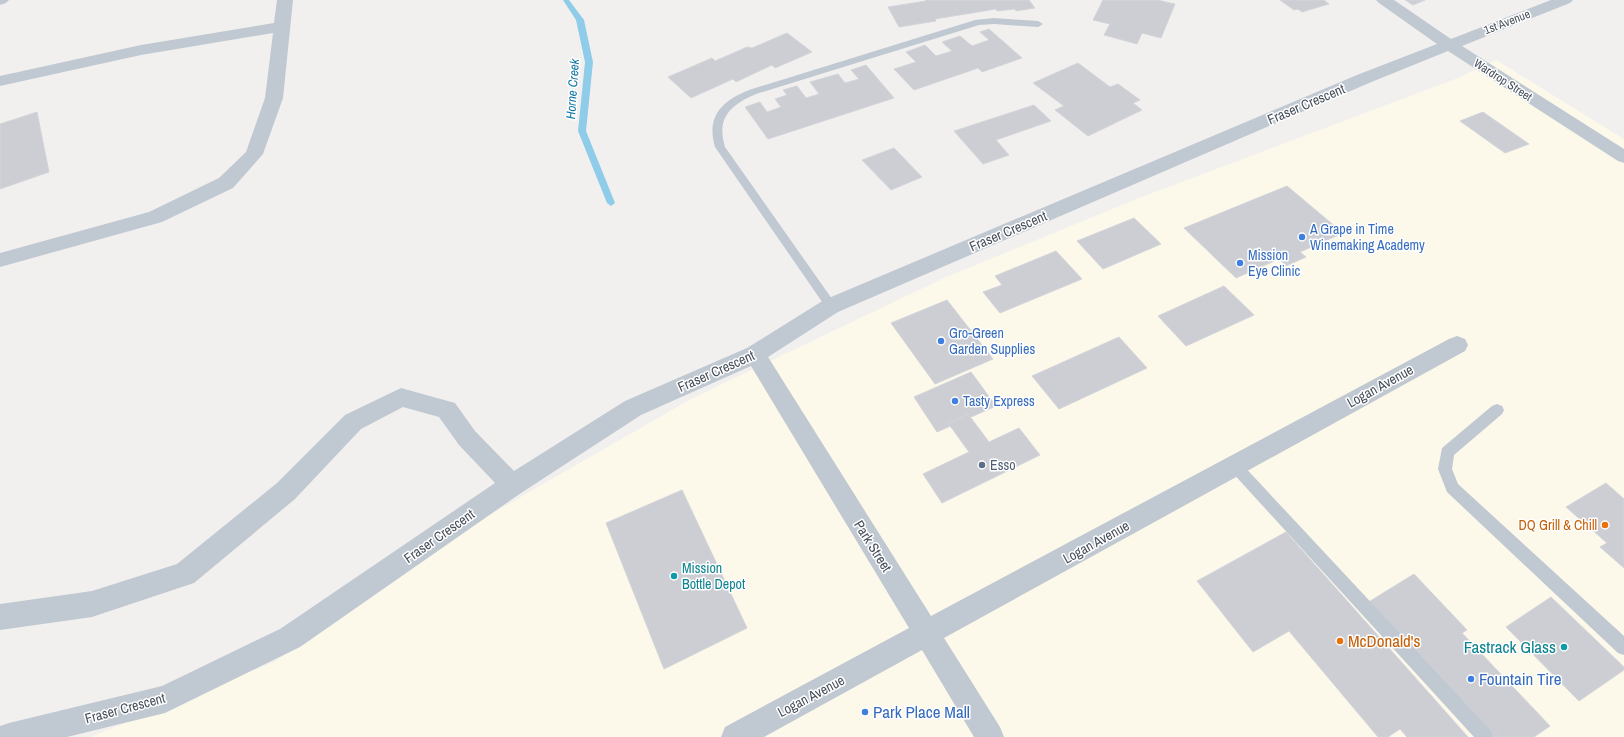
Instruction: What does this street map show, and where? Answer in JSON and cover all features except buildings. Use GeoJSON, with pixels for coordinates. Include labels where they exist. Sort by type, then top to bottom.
{"type":"FeatureCollection","features":[{"type":"Feature","properties":{"kind":"street"},"geometry":{"type":"LineString","coordinates":[[0,260],[155,217],[226,183],[254,154],[274,98],[285,0]]}},
{"type":"Feature","properties":{"kind":"street","name":"Wardrop Street"},"geometry":{"type":"LineString","coordinates":[[1384,0],[1449,45],[1624,157]]}},
{"type":"Feature","properties":{"kind":"street","name":"1st Avenue"},"geometry":{"type":"LineString","coordinates":[[1449,45],[1565,0]]}},
{"type":"Feature","properties":{"kind":"street"},"geometry":{"type":"LineString","coordinates":[[0,81],[142,50],[282,27]]}},
{"type":"Feature","properties":{"kind":"street","name":"Fraser Crescent"},"geometry":{"type":"LineString","coordinates":[[10,737],[165,699],[290,638],[512,485],[633,408],[755,354],[831,306],[1363,79],[1449,45]]}},
{"type":"Feature","properties":{"kind":"street","name":"Logan Avenue"},"geometry":{"type":"LineString","coordinates":[[735,737],[1457,345]]}},
{"type":"Feature","properties":{"kind":"street","name":"Park Street"},"geometry":{"type":"LineString","coordinates":[[755,354],[990,737]]}},
{"type":"Feature","properties":{"kind":"street"},"geometry":{"type":"LineString","coordinates":[[0,617],[92,604],[185,574],[286,491],[353,422],[401,397],[447,410],[466,438],[512,485]]}},
{"type":"Feature","properties":{"kind":"lane"},"geometry":{"type":"LineString","coordinates":[[831,306],[720,147],[716,134],[719,117],[731,104],[745,96],[837,65],[978,22],[994,21],[1038,24]]}},
{"type":"Feature","properties":{"kind":"lane"},"geometry":{"type":"LineString","coordinates":[[1497,410],[1447,452],[1445,469],[1452,488],[1624,647]]}},
{"type":"Feature","properties":{"kind":"lane"},"geometry":{"type":"LineString","coordinates":[[1235,466],[1485,737]]}},
{"type":"Feature","properties":{"kind":"shaded area"},"geometry":{"type":"Polygon","coordinates":[[[1496,60],[1624,139],[1624,737],[90,737],[274,662],[477,522],[691,399],[944,278],[1139,198],[1458,78],[1496,60]]]}},
{"type":"Feature","properties":{"kind":"waterway","name":"Horne Creek"},"geometry":{"type":"LineString","coordinates":[[566,0],[580,20],[589,62],[582,131],[611,203]]}},
{"type":"Feature","properties":{"kind":"place","name":"A Grape in Time Winemaking Academy"},"geometry":{"type":"Point","coordinates":[1302,237]}},
{"type":"Feature","properties":{"kind":"place","name":"Mission Eye Clinic"},"geometry":{"type":"Point","coordinates":[1240,263]}},
{"type":"Feature","properties":{"kind":"place","name":"Gro-Green Garden Supplies"},"geometry":{"type":"Point","coordinates":[941,341]}},
{"type":"Feature","properties":{"kind":"place","name":"Tasty Express"},"geometry":{"type":"Point","coordinates":[955,401]}},
{"type":"Feature","properties":{"kind":"place","name":"Esso"},"geometry":{"type":"Point","coordinates":[982,465]}},
{"type":"Feature","properties":{"kind":"place","name":"DQ Grill & Chill"},"geometry":{"type":"Point","coordinates":[1605,525]}},
{"type":"Feature","properties":{"kind":"place","name":"Mission Bottle Depot"},"geometry":{"type":"Point","coordinates":[674,576]}},
{"type":"Feature","properties":{"kind":"place","name":"McDonald's"},"geometry":{"type":"Point","coordinates":[1340,641]}},
{"type":"Feature","properties":{"kind":"place","name":"Fastrack Glass"},"geometry":{"type":"Point","coordinates":[1564,647]}},
{"type":"Feature","properties":{"kind":"place","name":"Fountain Tire"},"geometry":{"type":"Point","coordinates":[1471,679]}},
{"type":"Feature","properties":{"kind":"place","name":"Park Place Mall"},"geometry":{"type":"Point","coordinates":[865,712]}}]}
